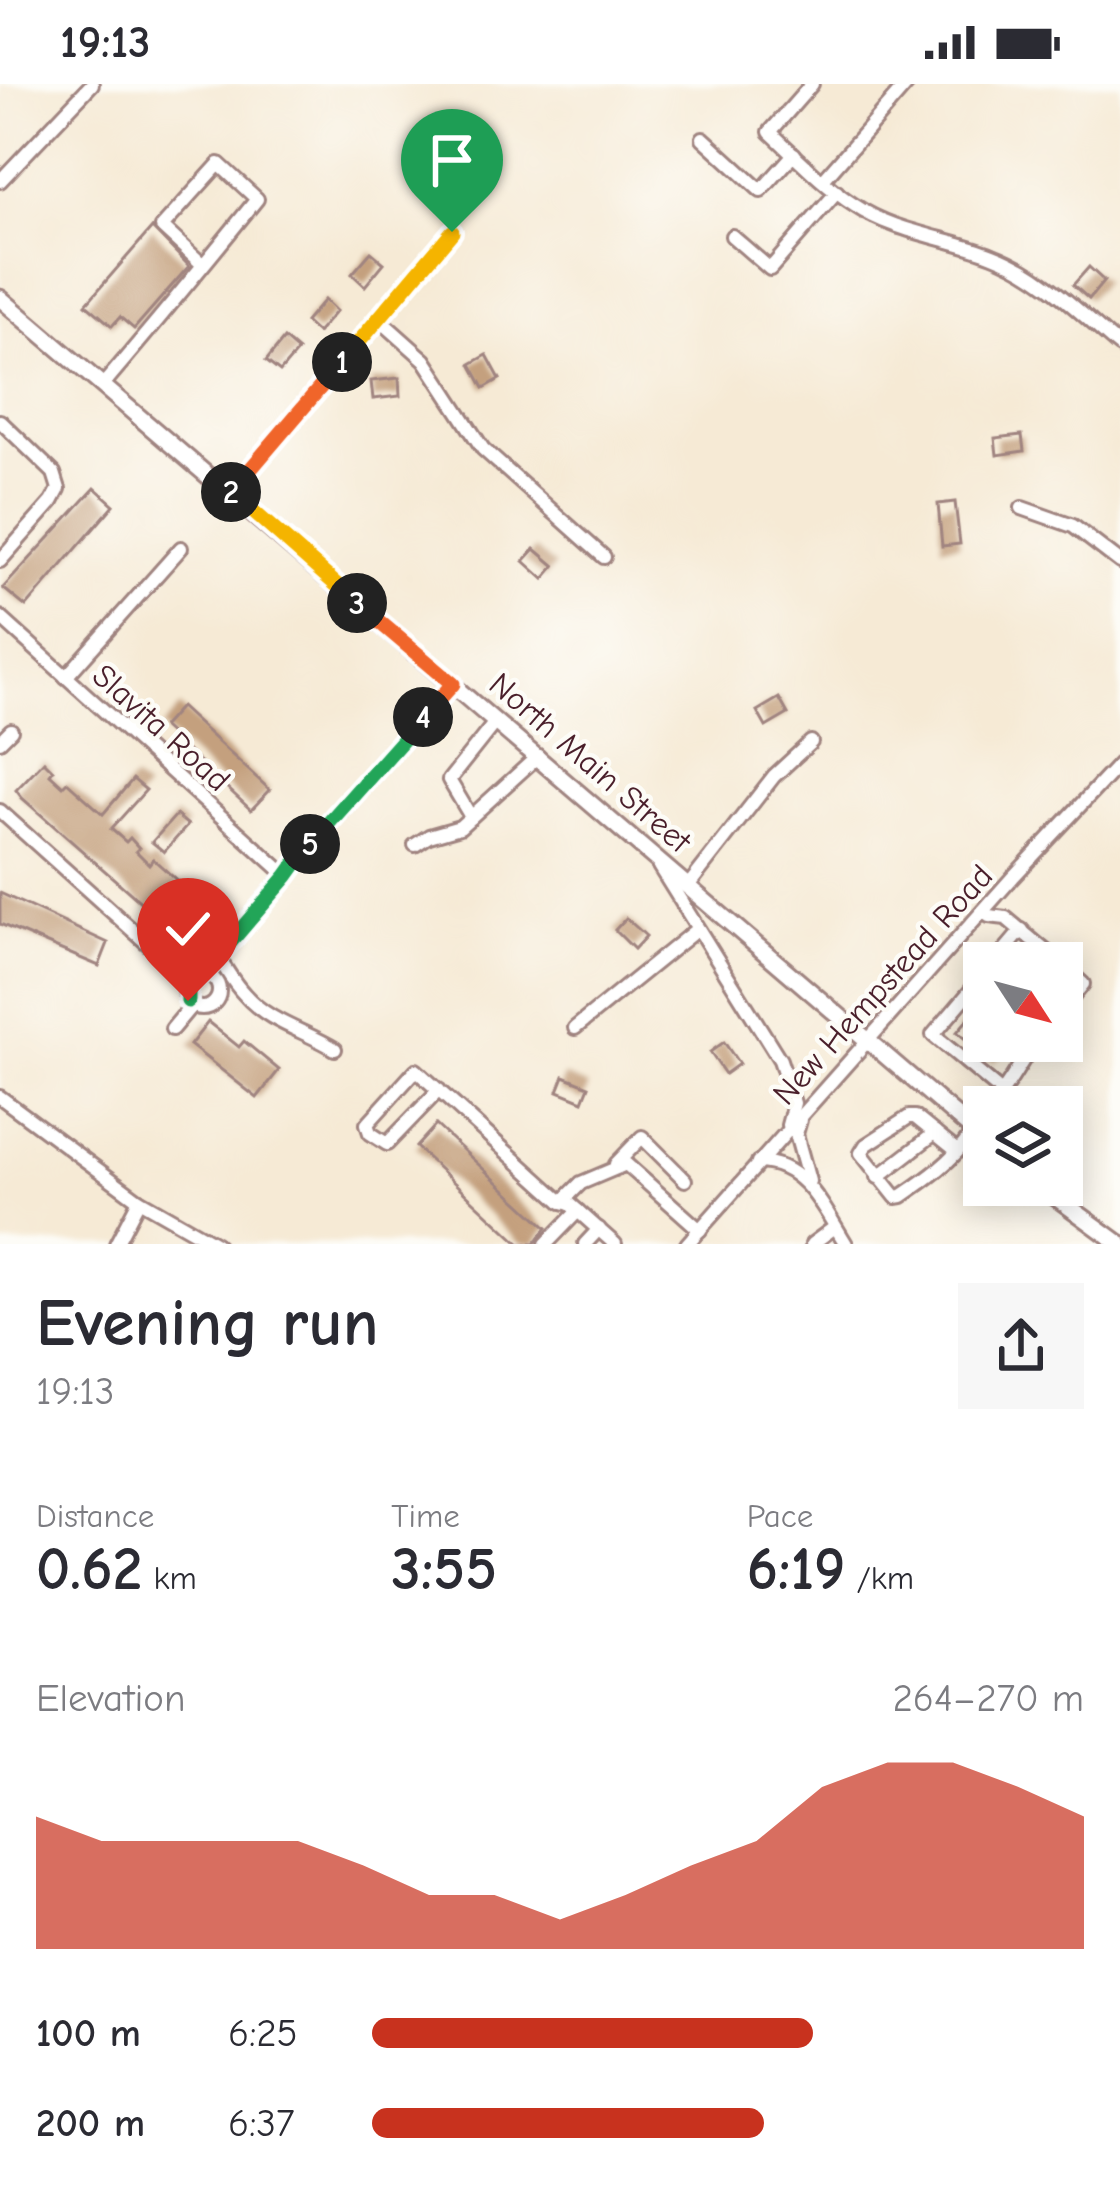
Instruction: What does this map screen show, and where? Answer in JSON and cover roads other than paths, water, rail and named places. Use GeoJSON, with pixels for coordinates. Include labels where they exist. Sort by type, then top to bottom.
{"type":"FeatureCollection","features":[{"type":"Feature","properties":{"kind":"main road","name":"North Main Street"},"geometry":{"type":"LineString","coordinates":[[0,298],[866,1042],[963,1119]]}},
{"type":"Feature","properties":{"kind":"main road"},"geometry":{"type":"LineString","coordinates":[[1068,1206],[1120,1244]]}},
{"type":"Feature","properties":{"kind":"street"},"geometry":{"type":"LineString","coordinates":[[0,181],[92,84]]}},
{"type":"Feature","properties":{"kind":"street"},"geometry":{"type":"LineString","coordinates":[[812,84],[770,132],[837,192],[885,222],[992,254],[1028,272],[1120,347]]}},
{"type":"Feature","properties":{"kind":"street"},"geometry":{"type":"LineString","coordinates":[[823,180],[907,84]]}},
{"type":"Feature","properties":{"kind":"street"},"geometry":{"type":"LineString","coordinates":[[703,138],[761,190],[794,154]]}},
{"type":"Feature","properties":{"kind":"street"},"geometry":{"type":"LineString","coordinates":[[102,386],[203,266],[257,199],[219,164],[162,227],[203,266]]}},
{"type":"Feature","properties":{"kind":"street"},"geometry":{"type":"LineString","coordinates":[[732,236],[770,269],[837,192]]}},
{"type":"Feature","properties":{"kind":"street"},"geometry":{"type":"LineString","coordinates":[[229,494],[452,232]]}},
{"type":"Feature","properties":{"kind":"street"},"geometry":{"type":"LineString","coordinates":[[379,319],[425,360],[483,449],[604,557]]}},
{"type":"Feature","properties":{"kind":"street"},"geometry":{"type":"LineString","coordinates":[[0,421],[54,473],[59,489],[0,562]]}},
{"type":"Feature","properties":{"kind":"street"},"geometry":{"type":"LineString","coordinates":[[1022,508],[1073,526],[1120,562]]}},
{"type":"Feature","properties":{"kind":"street"},"geometry":{"type":"LineString","coordinates":[[66,677],[181,548]]}},
{"type":"Feature","properties":{"kind":"street","name":"Slavita Road"},"geometry":{"type":"LineString","coordinates":[[0,617],[287,876]]}},
{"type":"Feature","properties":{"kind":"street"},"geometry":{"type":"LineString","coordinates":[[0,811],[195,978],[217,983],[217,1000],[208,1007],[192,1005],[186,996],[195,978],[287,876],[317,833],[453,684]]}},
{"type":"Feature","properties":{"kind":"street"},"geometry":{"type":"LineString","coordinates":[[471,817],[449,780],[496,721]]}},
{"type":"Feature","properties":{"kind":"street"},"geometry":{"type":"LineString","coordinates":[[0,741],[10,730]]}},
{"type":"Feature","properties":{"kind":"street"},"geometry":{"type":"LineString","coordinates":[[688,886],[774,776],[812,742]]}},
{"type":"Feature","properties":{"kind":"street"},"geometry":{"type":"LineString","coordinates":[[415,845],[460,827],[538,757]]}},
{"type":"Feature","properties":{"kind":"street","name":"New Hempstead Road"},"geometry":{"type":"LineString","coordinates":[[687,1244],[1120,763]]}},
{"type":"Feature","properties":{"kind":"street"},"geometry":{"type":"LineString","coordinates":[[652,855],[780,1060],[794,1103],[784,1134]]}},
{"type":"Feature","properties":{"kind":"street"},"geometry":{"type":"LineString","coordinates":[[983,911],[1006,917],[1036,942]]}},
{"type":"Feature","properties":{"kind":"street"},"geometry":{"type":"LineString","coordinates":[[575,1028],[696,930]]}},
{"type":"Feature","properties":{"kind":"street"},"geometry":{"type":"LineString","coordinates":[[1012,942],[1022,930]]}},
{"type":"Feature","properties":{"kind":"street"},"geometry":{"type":"LineString","coordinates":[[217,956],[247,999],[280,1022],[335,1049]]}},
{"type":"Feature","properties":{"kind":"street"},"geometry":{"type":"LineString","coordinates":[[963,1000],[933,1035],[979,1086]]}},
{"type":"Feature","properties":{"kind":"street"},"geometry":{"type":"LineString","coordinates":[[172,1029],[192,1005]]}},
{"type":"Feature","properties":{"kind":"street"},"geometry":{"type":"LineString","coordinates":[[439,1090],[387,1144],[370,1133],[367,1124],[416,1070],[439,1090],[562,1202],[615,1244]]}},
{"type":"Feature","properties":{"kind":"street"},"geometry":{"type":"LineString","coordinates":[[0,1097],[139,1200],[216,1244]]}},
{"type":"Feature","properties":{"kind":"street"},"geometry":{"type":"LineString","coordinates":[[804,1110],[796,1134],[813,1193]]}},
{"type":"Feature","properties":{"kind":"street"},"geometry":{"type":"LineString","coordinates":[[957,1151],[909,1117],[861,1153],[896,1197],[963,1146]]}},
{"type":"Feature","properties":{"kind":"street"},"geometry":{"type":"LineString","coordinates":[[878,1177],[935,1133]]}},
{"type":"Feature","properties":{"kind":"street"},"geometry":{"type":"LineString","coordinates":[[607,1173],[642,1137],[685,1180]]}},
{"type":"Feature","properties":{"kind":"street"},"geometry":{"type":"LineString","coordinates":[[758,1162],[790,1169],[813,1193],[846,1244]]}},
{"type":"Feature","properties":{"kind":"street"},"geometry":{"type":"LineString","coordinates":[[562,1202],[581,1183],[626,1164],[700,1230]]}},
{"type":"Feature","properties":{"kind":"street"},"geometry":{"type":"LineString","coordinates":[[116,1244],[139,1200]]}},
{"type":"Feature","properties":{"kind":"street"},"geometry":{"type":"LineString","coordinates":[[546,1244],[578,1211]]}},
{"type":"Feature","properties":{"kind":"street"},"geometry":{"type":"LineString","coordinates":[[812,1244],[835,1227]]}},
{"type":"Feature","properties":{"kind":"street"},"geometry":{"type":"LineString","coordinates":[[585,1244],[598,1229]]}}]}
